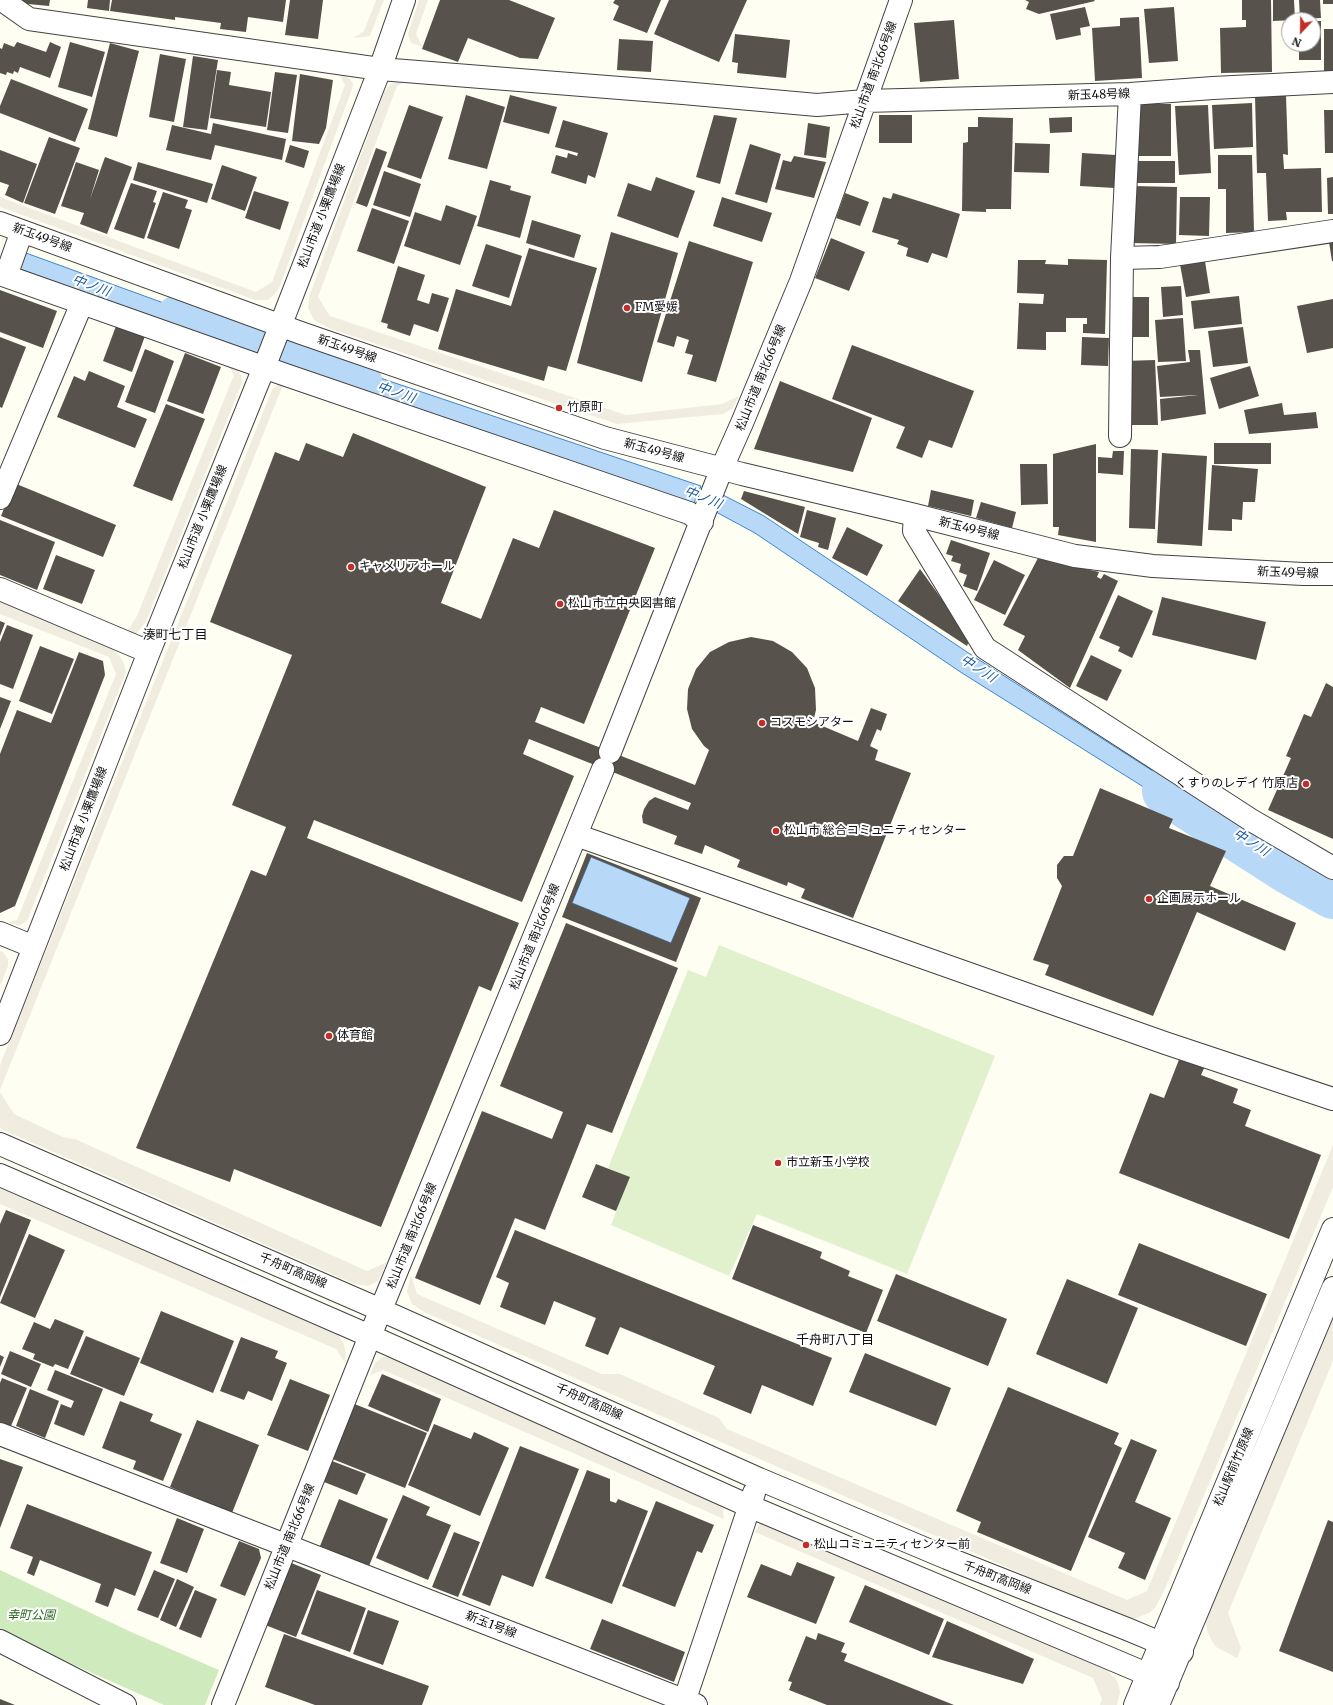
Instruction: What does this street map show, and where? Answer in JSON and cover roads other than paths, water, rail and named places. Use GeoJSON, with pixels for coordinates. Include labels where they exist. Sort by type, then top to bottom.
{"type":"FeatureCollection","features":[{"type":"Feature","properties":{"kind":"street","name":"新玉48号線"},"geometry":{"type":"LineString","coordinates":[[2,0],[29,19],[380,69],[683,92],[817,106],[864,101],[1130,94],[1333,82]]}},
{"type":"Feature","properties":{"kind":"street","name":"松山市道 小栗鷹場線"},"geometry":{"type":"LineString","coordinates":[[0,1034],[149,652],[271,349],[380,69],[404,0]]}},
{"type":"Feature","properties":{"kind":"street","name":"松山市道 南北66号線"},"geometry":{"type":"LineString","coordinates":[[223,1705],[370,1336],[382,1310],[607,760],[722,468],[801,281],[901,0]]}},
{"type":"Feature","properties":{"kind":"street"},"geometry":{"type":"LineString","coordinates":[[1120,436],[1122,258],[1130,94]]}},
{"type":"Feature","properties":{"kind":"street","name":"新玉49号線"},"geometry":{"type":"LineString","coordinates":[[0,223],[10,259],[271,349],[605,438],[1075,556],[1153,566],[1303,574],[1333,574]]}},
{"type":"Feature","properties":{"kind":"street"},"geometry":{"type":"LineString","coordinates":[[1122,258],[1160,256],[1333,231]]}},
{"type":"Feature","properties":{"kind":"street"},"geometry":{"type":"LineString","coordinates":[[10,259],[82,303],[271,349],[689,513],[707,507]]}},
{"type":"Feature","properties":{"kind":"street"},"geometry":{"type":"LineString","coordinates":[[0,498],[82,303]]}},
{"type":"Feature","properties":{"kind":"street"},"geometry":{"type":"LineString","coordinates":[[915,515],[914,531],[985,648],[1252,820],[1333,868]]}},
{"type":"Feature","properties":{"kind":"street"},"geometry":{"type":"LineString","coordinates":[[0,589],[149,652]]}},
{"type":"Feature","properties":{"kind":"street"},"geometry":{"type":"LineString","coordinates":[[576,835],[1165,1043],[1333,1099]]}},
{"type":"Feature","properties":{"kind":"street"},"geometry":{"type":"LineString","coordinates":[[0,933],[34,947]]}},
{"type":"Feature","properties":{"kind":"street","name":"千舟町高岡線"},"geometry":{"type":"LineString","coordinates":[[0,1144],[382,1310],[759,1478],[947,1558],[1182,1652]]}},
{"type":"Feature","properties":{"kind":"street"},"geometry":{"type":"LineString","coordinates":[[0,1175],[370,1336],[749,1506],[1168,1683]]}},
{"type":"Feature","properties":{"kind":"street","name":"松山駅前竹原線"},"geometry":{"type":"LineString","coordinates":[[1135,1705],[1333,1229]]}},
{"type":"Feature","properties":{"kind":"street","name":"松山駅前竹原線"},"geometry":{"type":"LineString","coordinates":[[1158,1705],[1182,1652],[1333,1288]]}},
{"type":"Feature","properties":{"kind":"street","name":"新玉1号線"},"geometry":{"type":"LineString","coordinates":[[0,1434],[688,1703]]}},
{"type":"Feature","properties":{"kind":"street"},"geometry":{"type":"LineString","coordinates":[[688,1703],[759,1478]]}},
{"type":"Feature","properties":{"kind":"street"},"geometry":{"type":"LineString","coordinates":[[0,1641],[125,1705]]}},
{"type":"Feature","properties":{"kind":"water"},"geometry":{"type":"Polygon","coordinates":[[[26,253],[249,334],[242,352],[20,269],[26,253]]]}},
{"type":"Feature","properties":{"kind":"water"},"geometry":{"type":"Polygon","coordinates":[[[297,350],[701,486],[694,503],[290,368],[297,350]]]}},
{"type":"Feature","properties":{"kind":"water"},"geometry":{"type":"Polygon","coordinates":[[[723,495],[764,516],[973,656],[1228,819],[1220,835],[962,673],[755,533],[716,512],[723,495]]]}},
{"type":"Feature","properties":{"kind":"water"},"geometry":{"type":"Polygon","coordinates":[[[1267,844],[1333,883],[1333,904],[1282,875],[1260,858],[1267,844]]]}},
{"type":"Feature","properties":{"kind":"water"},"geometry":{"type":"Polygon","coordinates":[[[591,857],[690,898],[671,943],[572,903],[591,857]]]}},
{"type":"Feature","properties":{"kind":"waterway","name":"中ノ川"},"geometry":{"type":"LineString","coordinates":[[180,319],[357,381]]}},
{"type":"Feature","properties":{"kind":"waterway","name":"中ノ川"},"geometry":{"type":"LineString","coordinates":[[1167,791],[1290,870],[1333,894]]}},
{"type":"Feature","properties":{"kind":"place","name":"FM愛媛"},"geometry":{"type":"Point","coordinates":[627,308]}},
{"type":"Feature","properties":{"kind":"place","name":"竹原町"},"geometry":{"type":"Point","coordinates":[559,408]}},
{"type":"Feature","properties":{"kind":"place","name":"キャメリアホール"},"geometry":{"type":"Point","coordinates":[351,567]}},
{"type":"Feature","properties":{"kind":"place","name":"松山市立中央図書館"},"geometry":{"type":"Point","coordinates":[560,604]}},
{"type":"Feature","properties":{"kind":"place","name":"コスモシアター"},"geometry":{"type":"Point","coordinates":[762,723]}},
{"type":"Feature","properties":{"kind":"place","name":"くすりのレデイ 竹原店"},"geometry":{"type":"Point","coordinates":[1306,784]}},
{"type":"Feature","properties":{"kind":"place","name":"松山市 総合コミュニティセンター"},"geometry":{"type":"Point","coordinates":[776,831]}},
{"type":"Feature","properties":{"kind":"place","name":"企画展示ホール"},"geometry":{"type":"Point","coordinates":[1149,899]}},
{"type":"Feature","properties":{"kind":"place","name":"体育館"},"geometry":{"type":"Point","coordinates":[329,1036]}},
{"type":"Feature","properties":{"kind":"place","name":"市立新玉小学校"},"geometry":{"type":"Point","coordinates":[778,1163]}},
{"type":"Feature","properties":{"kind":"place","name":"松山コミュニティセンター前"},"geometry":{"type":"Point","coordinates":[806,1545]}},
{"type":"Feature","properties":{"kind":"district","name":"湊町七丁目"},"geometry":{"type":"Point","coordinates":[175,635]}},
{"type":"Feature","properties":{"kind":"district","name":"千舟町八丁目"},"geometry":{"type":"Point","coordinates":[835,1340]}},
{"type":"Feature","properties":{"kind":"park label","name":"幸町公園"},"geometry":{"type":"Point","coordinates":[31,1616]}}]}
